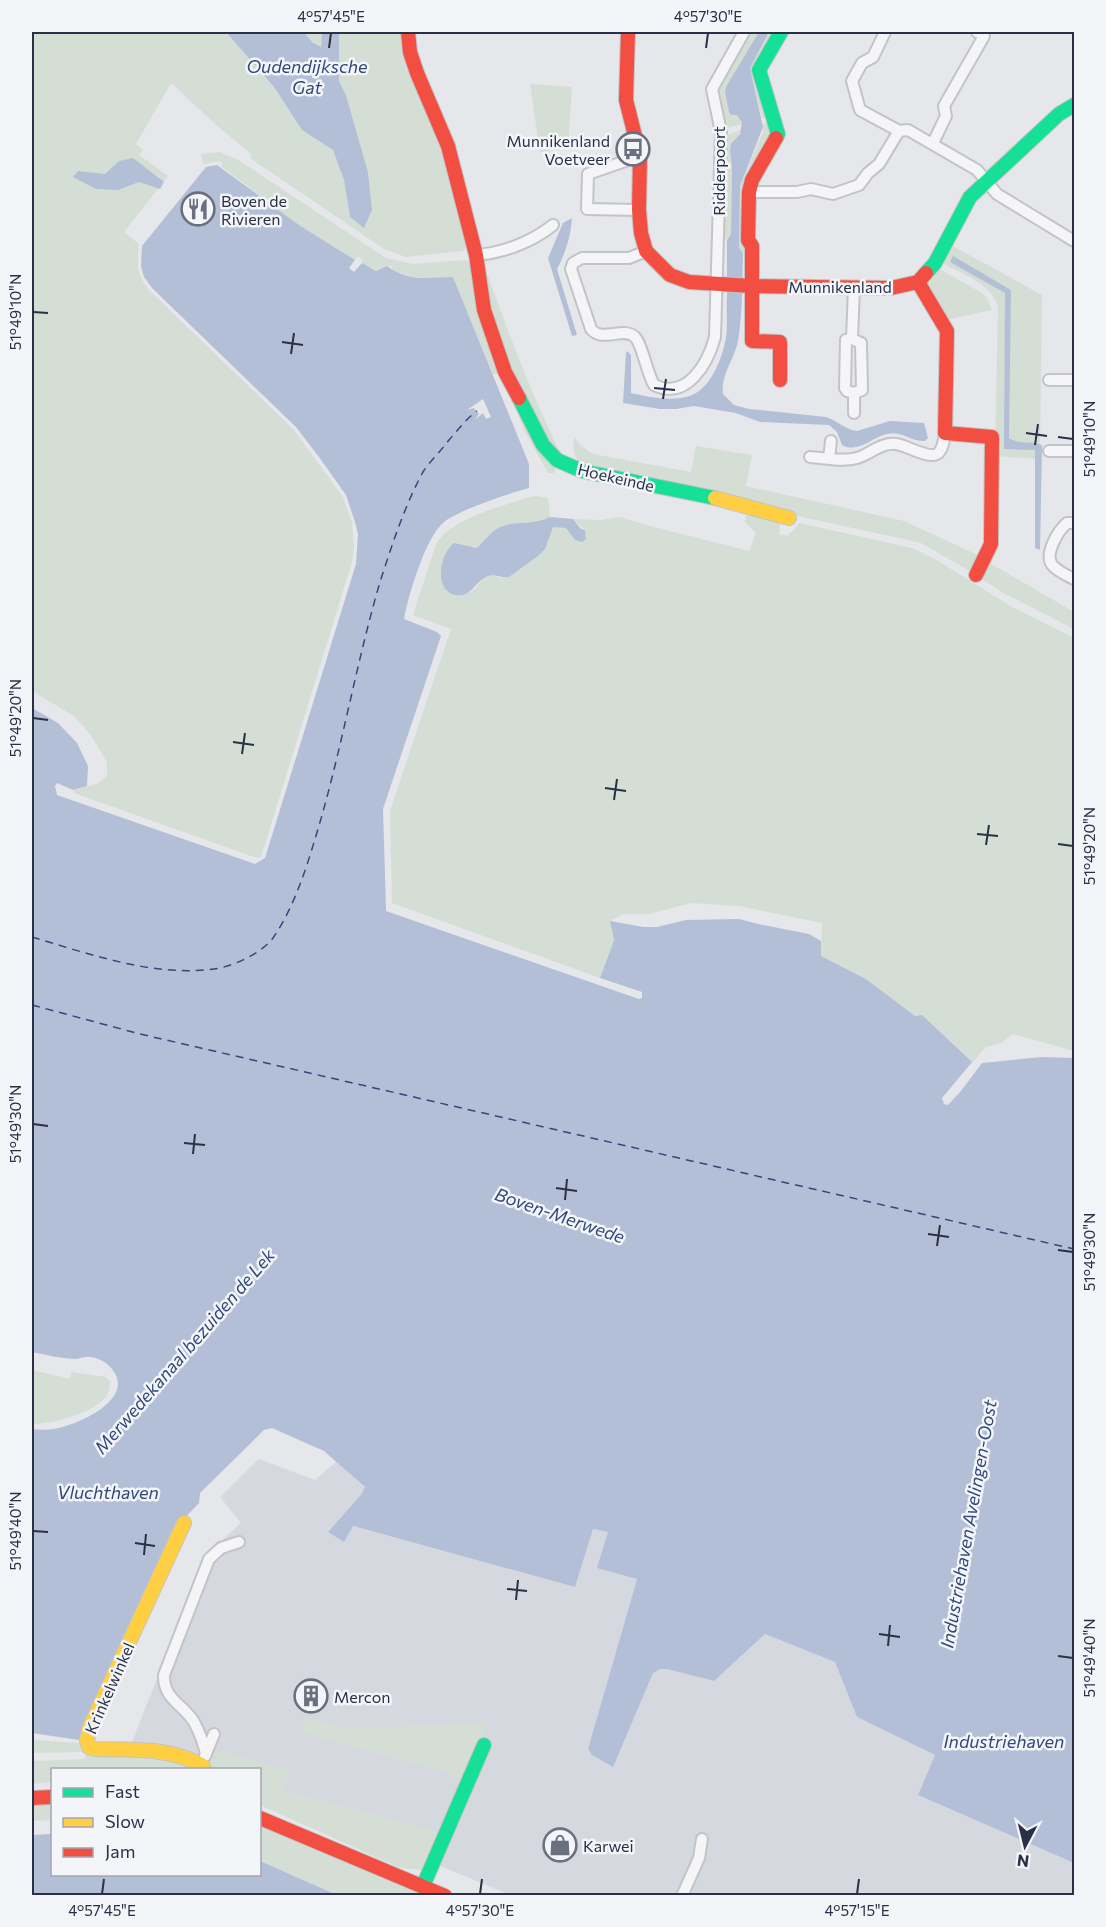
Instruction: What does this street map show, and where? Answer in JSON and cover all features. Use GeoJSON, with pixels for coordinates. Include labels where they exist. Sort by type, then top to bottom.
{"type":"FeatureCollection","features":[{"type":"Feature","properties":{"kind":"street","name":"Hoekeinde"},"geometry":{"type":"LineString","coordinates":[[408,32],[410,52],[417,73],[448,146],[476,255],[484,310],[506,372],[543,445],[557,460],[592,474],[728,501],[789,518]]}},
{"type":"Feature","properties":{"kind":"street"},"geometry":{"type":"LineString","coordinates":[[628,32],[626,100],[640,156],[639,210],[641,233],[646,251]]}},
{"type":"Feature","properties":{"kind":"street","name":"Ridderpoort"},"geometry":{"type":"LineString","coordinates":[[646,251],[629,258],[582,258],[573,263],[571,269],[594,334],[628,333],[634,336],[638,341],[654,385],[672,390],[698,374],[710,356],[716,337],[720,284],[721,132],[712,89],[744,32]]}},
{"type":"Feature","properties":{"kind":"street"},"geometry":{"type":"LineString","coordinates":[[780,380],[780,342],[752,341],[753,295],[747,285],[752,246],[748,240],[749,192],[752,180],[778,134],[759,70],[781,32]]}},
{"type":"Feature","properties":{"kind":"street"},"geometry":{"type":"LineString","coordinates":[[885,32],[873,57],[862,63],[852,81],[860,110],[898,131],[908,130],[933,143],[977,170],[985,182],[1007,201],[1074,241]]}},
{"type":"Feature","properties":{"kind":"street"},"geometry":{"type":"LineString","coordinates":[[933,143],[946,116],[944,106],[984,36],[976,32]]}},
{"type":"Feature","properties":{"kind":"street"},"geometry":{"type":"LineString","coordinates":[[810,457],[847,460],[858,458],[891,444],[933,455],[939,453],[945,433],[946,331],[918,282],[935,263],[970,197],[1059,114],[1074,105]]}},
{"type":"Feature","properties":{"kind":"street"},"geometry":{"type":"LineString","coordinates":[[749,192],[797,192],[811,189],[833,194],[859,185],[879,164],[898,131]]}},
{"type":"Feature","properties":{"kind":"street"},"geometry":{"type":"LineString","coordinates":[[639,210],[587,209],[588,174],[640,156]]}},
{"type":"Feature","properties":{"kind":"street"},"geometry":{"type":"LineString","coordinates":[[476,255],[491,254],[532,239],[554,225]]}},
{"type":"Feature","properties":{"kind":"street","name":"Munnikenland"},"geometry":{"type":"LineString","coordinates":[[646,251],[670,275],[689,282],[891,288],[918,282]]}},
{"type":"Feature","properties":{"kind":"street"},"geometry":{"type":"LineString","coordinates":[[852,339],[854,287]]}},
{"type":"Feature","properties":{"kind":"street"},"geometry":{"type":"LineString","coordinates":[[852,339],[861,343],[862,351],[862,390],[854,393],[847,392],[845,388],[846,340],[852,339]]}},
{"type":"Feature","properties":{"kind":"street"},"geometry":{"type":"LineString","coordinates":[[1049,380],[1074,380]]}},
{"type":"Feature","properties":{"kind":"street"},"geometry":{"type":"LineString","coordinates":[[854,393],[854,413]]}},
{"type":"Feature","properties":{"kind":"street"},"geometry":{"type":"LineString","coordinates":[[945,433],[992,436],[992,544],[976,575]]}},
{"type":"Feature","properties":{"kind":"street"},"geometry":{"type":"LineString","coordinates":[[829,458],[831,441]]}},
{"type":"Feature","properties":{"kind":"street"},"geometry":{"type":"LineString","coordinates":[[1049,451],[1074,451]]}},
{"type":"Feature","properties":{"kind":"street"},"geometry":{"type":"LineString","coordinates":[[1074,523],[1067,523],[1060,530],[1050,555],[1054,568],[1074,579]]}},
{"type":"Feature","properties":{"kind":"street","name":"Krinkelwinkel"},"geometry":{"type":"LineString","coordinates":[[184,1523],[89,1729],[87,1741],[89,1747],[95,1749],[140,1750],[204,1763]]}},
{"type":"Feature","properties":{"kind":"street"},"geometry":{"type":"LineString","coordinates":[[204,1763],[192,1719],[166,1692],[164,1675],[209,1559],[221,1548],[239,1542]]}},
{"type":"Feature","properties":{"kind":"street"},"geometry":{"type":"LineString","coordinates":[[204,1763],[213,1734]]}},
{"type":"Feature","properties":{"kind":"street"},"geometry":{"type":"LineString","coordinates":[[423,1886],[484,1745]]}},
{"type":"Feature","properties":{"kind":"street"},"geometry":{"type":"LineString","coordinates":[[32,1798],[51,1797]]}},
{"type":"Feature","properties":{"kind":"street"},"geometry":{"type":"LineString","coordinates":[[261,1818],[446,1896]]}},
{"type":"Feature","properties":{"kind":"street"},"geometry":{"type":"LineString","coordinates":[[682,1896],[699,1858],[702,1839]]}},
{"type":"Feature","properties":{"kind":"shaded area"},"geometry":{"type":"Polygon","coordinates":[[[32,32],[226,32],[274,87],[302,130],[333,150],[344,180],[350,217],[372,210],[368,172],[346,95],[339,81],[339,32],[404,32],[434,123],[467,248],[462,251],[406,257],[384,249],[250,158],[252,155],[171,83],[136,144],[143,150],[139,155],[168,176],[124,232],[139,244],[138,264],[142,279],[149,290],[293,429],[343,497],[352,523],[354,547],[352,562],[261,857],[257,858],[74,793],[73,790],[97,784],[107,776],[107,762],[90,734],[74,716],[32,691],[32,32]]]}},
{"type":"Feature","properties":{"kind":"shaded area"},"geometry":{"type":"Polygon","coordinates":[[[304,32],[322,32],[321,47],[312,42],[304,32]]]}},
{"type":"Feature","properties":{"kind":"shaded area"},"geometry":{"type":"Polygon","coordinates":[[[749,32],[759,32],[725,91],[731,115],[737,115],[742,124],[723,129],[718,87],[749,32]]]}},
{"type":"Feature","properties":{"kind":"shaded area"},"geometry":{"type":"Polygon","coordinates":[[[769,32],[777,32],[759,64],[769,116],[762,118],[750,68],[769,32]]]}},
{"type":"Feature","properties":{"kind":"shaded area"},"geometry":{"type":"Polygon","coordinates":[[[530,84],[572,87],[568,148],[540,152],[530,84]]]}},
{"type":"Feature","properties":{"kind":"shaded area"},"geometry":{"type":"Polygon","coordinates":[[[771,122],[773,129],[747,180],[747,257],[739,248],[740,186],[763,132],[763,124],[771,122]]]}},
{"type":"Feature","properties":{"kind":"shaded area"},"geometry":{"type":"Polygon","coordinates":[[[741,130],[730,150],[731,234],[722,242],[724,136],[741,130]]]}},
{"type":"Feature","properties":{"kind":"shaded area"},"geometry":{"type":"Polygon","coordinates":[[[220,152],[240,161],[386,258],[412,264],[465,260],[469,262],[502,370],[493,375],[453,277],[406,276],[392,269],[392,266],[376,271],[362,263],[363,260],[358,256],[355,260],[299,225],[221,166],[223,163],[219,161],[203,164],[201,154],[220,152]]]}},
{"type":"Feature","properties":{"kind":"shaded area"},"geometry":{"type":"Polygon","coordinates":[[[949,244],[1042,295],[1040,442],[1037,459],[995,456],[998,307],[995,299],[982,285],[940,262],[949,244]]]}},
{"type":"Feature","properties":{"kind":"shaded area"},"geometry":{"type":"Polygon","coordinates":[[[484,265],[511,340],[564,460],[535,427],[487,312],[484,265]]]}},
{"type":"Feature","properties":{"kind":"shaded area"},"geometry":{"type":"Polygon","coordinates":[[[936,267],[982,293],[992,310],[946,320],[925,289],[925,279],[936,267]]]}},
{"type":"Feature","properties":{"kind":"shaded area"},"geometry":{"type":"Polygon","coordinates":[[[516,409],[557,464],[554,473],[548,473],[524,430],[516,409]]]}},
{"type":"Feature","properties":{"kind":"shaded area"},"geometry":{"type":"Polygon","coordinates":[[[574,436],[580,445],[593,454],[691,472],[696,446],[752,455],[746,486],[904,521],[982,557],[973,573],[921,543],[579,464],[573,449],[574,436]]]}},
{"type":"Feature","properties":{"kind":"shaded area"},"geometry":{"type":"Polygon","coordinates":[[[537,496],[548,498],[550,517],[498,528],[477,549],[473,546],[468,593],[475,589],[484,577],[493,575],[501,578],[509,577],[538,556],[553,527],[566,527],[575,540],[586,539],[585,530],[573,519],[600,520],[620,517],[749,551],[756,533],[745,522],[747,509],[777,519],[780,524],[779,534],[788,536],[799,523],[912,548],[933,558],[1014,608],[1074,638],[1074,1051],[1013,1034],[1001,1043],[986,1047],[972,1063],[922,1015],[915,1016],[866,979],[821,956],[822,923],[739,906],[691,903],[649,914],[623,914],[610,921],[614,940],[600,978],[392,903],[390,811],[451,629],[413,615],[436,544],[443,535],[465,520],[492,509],[537,496]]]}},
{"type":"Feature","properties":{"kind":"shaded area"},"geometry":{"type":"Polygon","coordinates":[[[988,562],[1074,612],[1074,629],[1003,593],[979,577],[988,562]]]}},
{"type":"Feature","properties":{"kind":"shaded area"},"geometry":{"type":"Polygon","coordinates":[[[32,1370],[70,1379],[71,1372],[106,1377],[110,1381],[109,1389],[101,1401],[83,1412],[61,1420],[32,1424],[32,1370]]]}},
{"type":"Feature","properties":{"kind":"shaded area"},"geometry":{"type":"Polygon","coordinates":[[[259,1459],[315,1480],[337,1461],[365,1488],[344,1541],[352,1526],[575,1587],[593,1529],[608,1532],[637,1579],[588,1749],[613,1766],[653,1673],[660,1669],[667,1669],[714,1681],[765,1634],[835,1662],[857,1717],[935,1755],[918,1795],[1074,1863],[1074,1895],[510,1895],[277,1798],[261,1768],[186,1768],[129,1750],[205,1556],[241,1523],[220,1497],[259,1459]]]}},
{"type":"Feature","properties":{"kind":"shaded area"},"geometry":{"type":"Polygon","coordinates":[[[305,1717],[350,1729],[489,1722],[462,1781],[450,1777],[449,1773],[300,1732],[305,1717]]]}},
{"type":"Feature","properties":{"kind":"shaded area"},"geometry":{"type":"Polygon","coordinates":[[[32,1740],[79,1743],[87,1751],[174,1757],[193,1768],[51,1768],[51,1782],[32,1784],[32,1761],[85,1759],[86,1752],[32,1753],[32,1740]]]}},
{"type":"Feature","properties":{"kind":"shaded area"},"geometry":{"type":"Polygon","coordinates":[[[213,1748],[289,1771],[284,1790],[438,1832],[423,1870],[400,1868],[261,1805],[261,1768],[209,1768],[213,1748]]]}},
{"type":"Feature","properties":{"kind":"shaded area"},"geometry":{"type":"Polygon","coordinates":[[[51,1802],[51,1820],[32,1821],[32,1804],[51,1802]]]}},
{"type":"Feature","properties":{"kind":"shaded area"},"geometry":{"type":"Polygon","coordinates":[[[261,1821],[431,1895],[337,1895],[261,1861],[261,1821]]]}},
{"type":"Feature","properties":{"kind":"water","name":"Oudendijksche Gat"},"geometry":{"type":"Polygon","coordinates":[[[226,32],[304,32],[312,42],[321,47],[322,32],[339,32],[339,81],[346,95],[368,172],[372,210],[364,228],[350,217],[344,180],[333,150],[302,130],[274,87],[226,32]]]}},
{"type":"Feature","properties":{"kind":"water"},"geometry":{"type":"Polygon","coordinates":[[[759,32],[769,32],[750,68],[763,127],[740,186],[739,248],[743,253],[741,319],[738,341],[724,380],[723,394],[734,405],[749,409],[826,417],[857,431],[890,421],[924,423],[928,438],[925,441],[892,433],[854,448],[842,445],[837,432],[829,425],[760,422],[736,413],[694,406],[660,409],[623,403],[627,351],[631,355],[631,393],[651,397],[666,399],[694,394],[708,382],[718,365],[727,328],[727,240],[731,234],[730,150],[731,144],[740,134],[742,122],[737,115],[731,115],[729,112],[725,91],[759,32]]]}},
{"type":"Feature","properties":{"kind":"water"},"geometry":{"type":"Polygon","coordinates":[[[133,158],[164,182],[160,189],[139,182],[118,190],[96,189],[73,177],[78,171],[105,174],[119,161],[133,158]]]}},
{"type":"Feature","properties":{"kind":"water"},"geometry":{"type":"Polygon","coordinates":[[[217,165],[299,225],[355,260],[349,268],[354,272],[362,263],[376,271],[387,266],[411,277],[453,277],[529,464],[529,488],[472,507],[451,517],[437,529],[424,553],[409,596],[404,619],[437,632],[441,636],[383,809],[386,911],[639,999],[642,998],[642,992],[600,978],[614,940],[610,921],[657,927],[686,920],[739,919],[809,934],[821,941],[821,956],[866,979],[915,1016],[922,1015],[972,1062],[942,1098],[944,1104],[948,1105],[982,1063],[1042,1057],[1074,1058],[1074,1863],[918,1795],[935,1755],[857,1717],[835,1662],[765,1634],[714,1681],[667,1669],[660,1669],[653,1673],[613,1767],[592,1755],[588,1749],[637,1579],[597,1568],[608,1532],[593,1529],[575,1587],[353,1526],[344,1542],[328,1532],[361,1495],[365,1487],[324,1451],[272,1428],[264,1430],[200,1493],[199,1503],[177,1526],[79,1740],[32,1733],[32,1429],[56,1429],[82,1420],[106,1405],[114,1396],[118,1386],[116,1375],[107,1364],[97,1358],[66,1358],[32,1352],[32,708],[58,723],[77,743],[88,766],[87,786],[73,790],[57,783],[55,786],[57,795],[255,864],[265,858],[356,564],[358,534],[346,495],[319,457],[296,427],[152,288],[144,277],[141,266],[142,246],[206,167],[217,165]]]}},
{"type":"Feature","properties":{"kind":"water"},"geometry":{"type":"Polygon","coordinates":[[[572,218],[568,244],[557,269],[577,335],[572,336],[548,258],[563,223],[572,218]]]}},
{"type":"Feature","properties":{"kind":"water"},"geometry":{"type":"Polygon","coordinates":[[[953,256],[1011,290],[1009,438],[1042,445],[1040,550],[1035,548],[1035,450],[1004,449],[1005,293],[950,262],[953,256]]]}},
{"type":"Feature","properties":{"kind":"water"},"geometry":{"type":"Polygon","coordinates":[[[550,517],[573,519],[581,529],[585,530],[586,539],[582,542],[575,540],[566,528],[553,527],[545,549],[509,577],[489,576],[465,594],[455,595],[448,592],[441,579],[441,571],[445,555],[454,543],[477,548],[498,528],[550,517]]]}},
{"type":"Feature","properties":{"kind":"water"},"geometry":{"type":"Polygon","coordinates":[[[51,1834],[51,1876],[261,1876],[261,1861],[337,1895],[32,1895],[32,1835],[51,1834]]]}},
{"type":"Feature","properties":{"kind":"pier"},"geometry":{"type":"Polygon","coordinates":[[[483,399],[491,417],[486,419],[483,413],[475,420],[479,414],[474,408],[467,410],[483,399]]]}},
{"type":"Feature","properties":{"kind":"ferry route"},"geometry":{"type":"LineString","coordinates":[[32,937],[99,957],[144,967],[191,971],[221,968],[254,954],[268,944],[281,926],[294,899],[314,843],[371,613],[404,512],[423,472],[462,425],[477,411]]}},
{"type":"Feature","properties":{"kind":"ferry route"},"geometry":{"type":"LineString","coordinates":[[32,1005],[140,1034],[1074,1249]]}},
{"type":"Feature","properties":{"kind":"traffic: fast"},"geometry":{"type":"LineString","coordinates":[[776,138],[778,134],[759,70],[781,32]]}},
{"type":"Feature","properties":{"kind":"traffic: fast"},"geometry":{"type":"LineString","coordinates":[[926,273],[935,263],[970,197],[1059,114],[1074,105]]}},
{"type":"Feature","properties":{"kind":"traffic: fast"},"geometry":{"type":"LineString","coordinates":[[519,398],[543,445],[557,460],[582,471],[715,498]]}},
{"type":"Feature","properties":{"kind":"traffic: fast"},"geometry":{"type":"LineString","coordinates":[[423,1886],[484,1745]]}},
{"type":"Feature","properties":{"kind":"traffic: slow"},"geometry":{"type":"LineString","coordinates":[[715,498],[789,518]]}},
{"type":"Feature","properties":{"kind":"traffic: slow"},"geometry":{"type":"LineString","coordinates":[[184,1523],[89,1729],[87,1741],[89,1747],[95,1749],[137,1750],[178,1755],[203,1766]]}},
{"type":"Feature","properties":{"kind":"traffic: jam"},"geometry":{"type":"LineString","coordinates":[[408,32],[410,52],[417,73],[448,146],[476,255],[484,310],[505,372],[519,398]]}},
{"type":"Feature","properties":{"kind":"traffic: jam"},"geometry":{"type":"LineString","coordinates":[[628,32],[626,100],[640,156],[641,233],[646,251],[670,275],[689,282],[751,286],[891,288],[918,282],[926,273]]}},
{"type":"Feature","properties":{"kind":"traffic: jam"},"geometry":{"type":"LineString","coordinates":[[776,138],[752,180],[749,192],[748,240],[752,246],[752,341],[780,342],[780,380]]}},
{"type":"Feature","properties":{"kind":"traffic: jam"},"geometry":{"type":"LineString","coordinates":[[918,282],[947,331],[945,433],[992,437],[991,544],[976,575]]}},
{"type":"Feature","properties":{"kind":"traffic: jam"},"geometry":{"type":"LineString","coordinates":[[32,1798],[51,1797]]}},
{"type":"Feature","properties":{"kind":"traffic: jam"},"geometry":{"type":"LineString","coordinates":[[261,1818],[445,1896]]}},
{"type":"Feature","properties":{"kind":"place","name":"Munnikenland Voetveer"},"geometry":{"type":"Point","coordinates":[633,149]}},
{"type":"Feature","properties":{"kind":"place","name":"Boven de Rivieren"},"geometry":{"type":"Point","coordinates":[198,209]}},
{"type":"Feature","properties":{"kind":"place","name":"Mercon"},"geometry":{"type":"Point","coordinates":[311,1696]}},
{"type":"Feature","properties":{"kind":"place","name":"Karwei"},"geometry":{"type":"Point","coordinates":[560,1845]}},
{"type":"Feature","properties":{"kind":"water label","name":"Boven-Merwede"},"geometry":{"type":"Point","coordinates":[560,1215]}},
{"type":"Feature","properties":{"kind":"water label","name":"Merwedekanaal bezuiden de Lek"},"geometry":{"type":"Point","coordinates":[184,1351]}},
{"type":"Feature","properties":{"kind":"water label","name":"Vluchthaven"},"geometry":{"type":"Point","coordinates":[108,1492]}},
{"type":"Feature","properties":{"kind":"water label","name":"Industriehaven Avelingen-Oost"},"geometry":{"type":"Point","coordinates":[968,1524]}},
{"type":"Feature","properties":{"kind":"water label","name":"Industriehaven"},"geometry":{"type":"Point","coordinates":[1004,1741]}}]}
